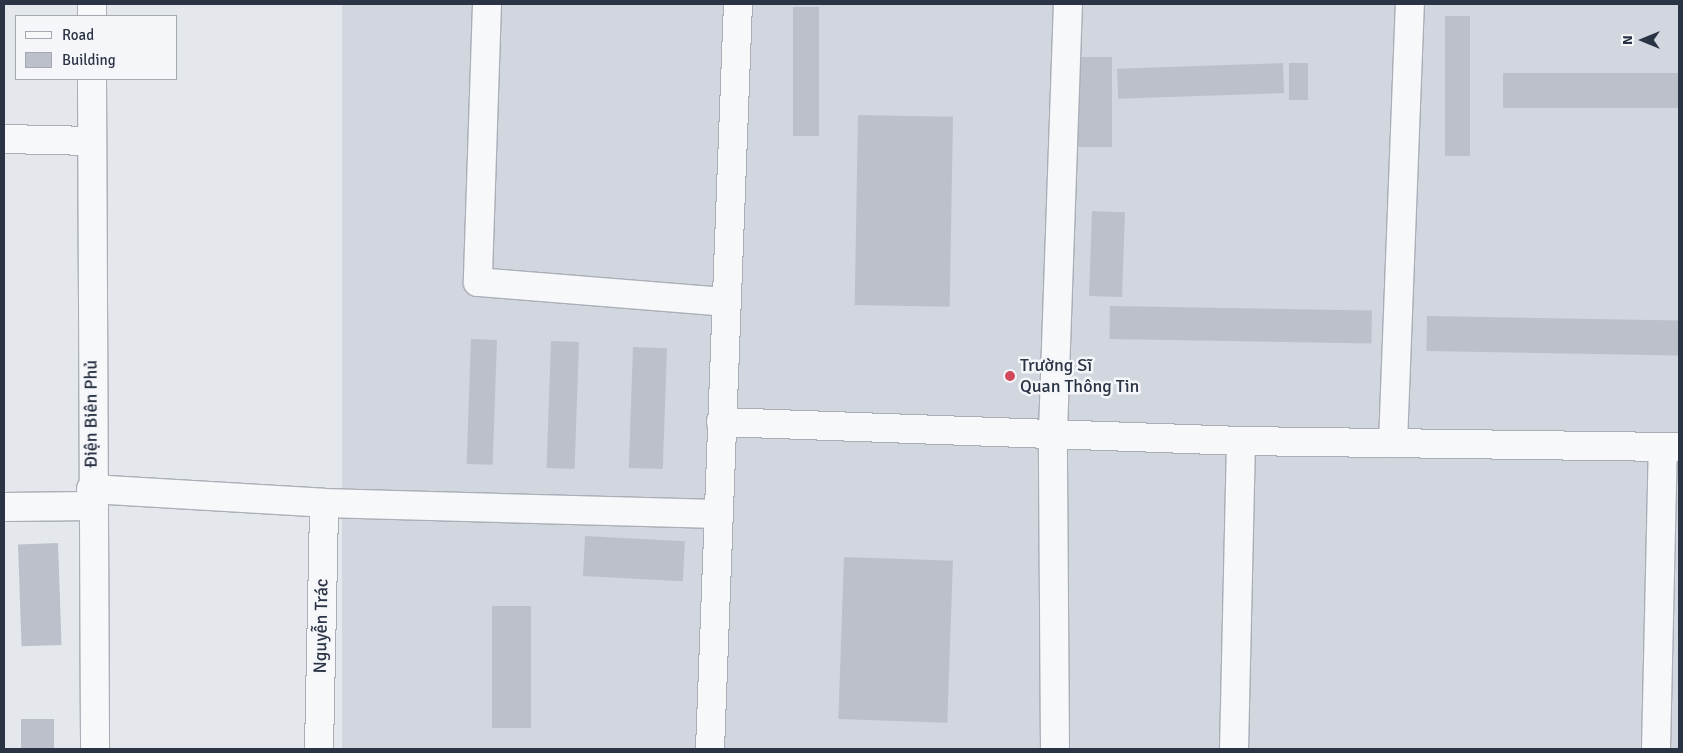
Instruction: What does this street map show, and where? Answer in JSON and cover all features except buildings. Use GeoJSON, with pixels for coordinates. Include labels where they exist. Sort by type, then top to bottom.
{"type":"FeatureCollection","features":[{"type":"Feature","properties":{"kind":"street"},"geometry":{"type":"LineString","coordinates":[[488,4],[478,282],[726,302]]}},
{"type":"Feature","properties":{"kind":"street"},"geometry":{"type":"LineString","coordinates":[[710,749],[738,4]]}},
{"type":"Feature","properties":{"kind":"street"},"geometry":{"type":"LineString","coordinates":[[1055,749],[1053,432],[1068,4]]}},
{"type":"Feature","properties":{"kind":"street"},"geometry":{"type":"LineString","coordinates":[[1393,443],[1410,4]]}},
{"type":"Feature","properties":{"kind":"street","name":"Điện Biên Phủ"},"geometry":{"type":"LineString","coordinates":[[92,80],[92,497],[95,749]]}},
{"type":"Feature","properties":{"kind":"street"},"geometry":{"type":"LineString","coordinates":[[4,139],[91,141]]}},
{"type":"Feature","properties":{"kind":"street"},"geometry":{"type":"LineString","coordinates":[[721,422],[1053,432],[1241,441],[1671,447],[1656,749]]}},
{"type":"Feature","properties":{"kind":"street"},"geometry":{"type":"LineString","coordinates":[[1234,749],[1241,441]]}},
{"type":"Feature","properties":{"kind":"street"},"geometry":{"type":"LineString","coordinates":[[4,508],[92,497],[718,514]]}},
{"type":"Feature","properties":{"kind":"street","name":"Nguyễn Trác"},"geometry":{"type":"LineString","coordinates":[[319,749],[324,503]]}},
{"type":"Feature","properties":{"kind":"shaded area","name":"Trường Sĩ Quan Thông Tin"},"geometry":{"type":"Polygon","coordinates":[[[342,4],[1679,4],[1679,749],[342,749],[342,4]]]}},
{"type":"Feature","properties":{"kind":"place","name":"Trường Sĩ Quan Thông Tin"},"geometry":{"type":"Point","coordinates":[1010,376]}}]}
